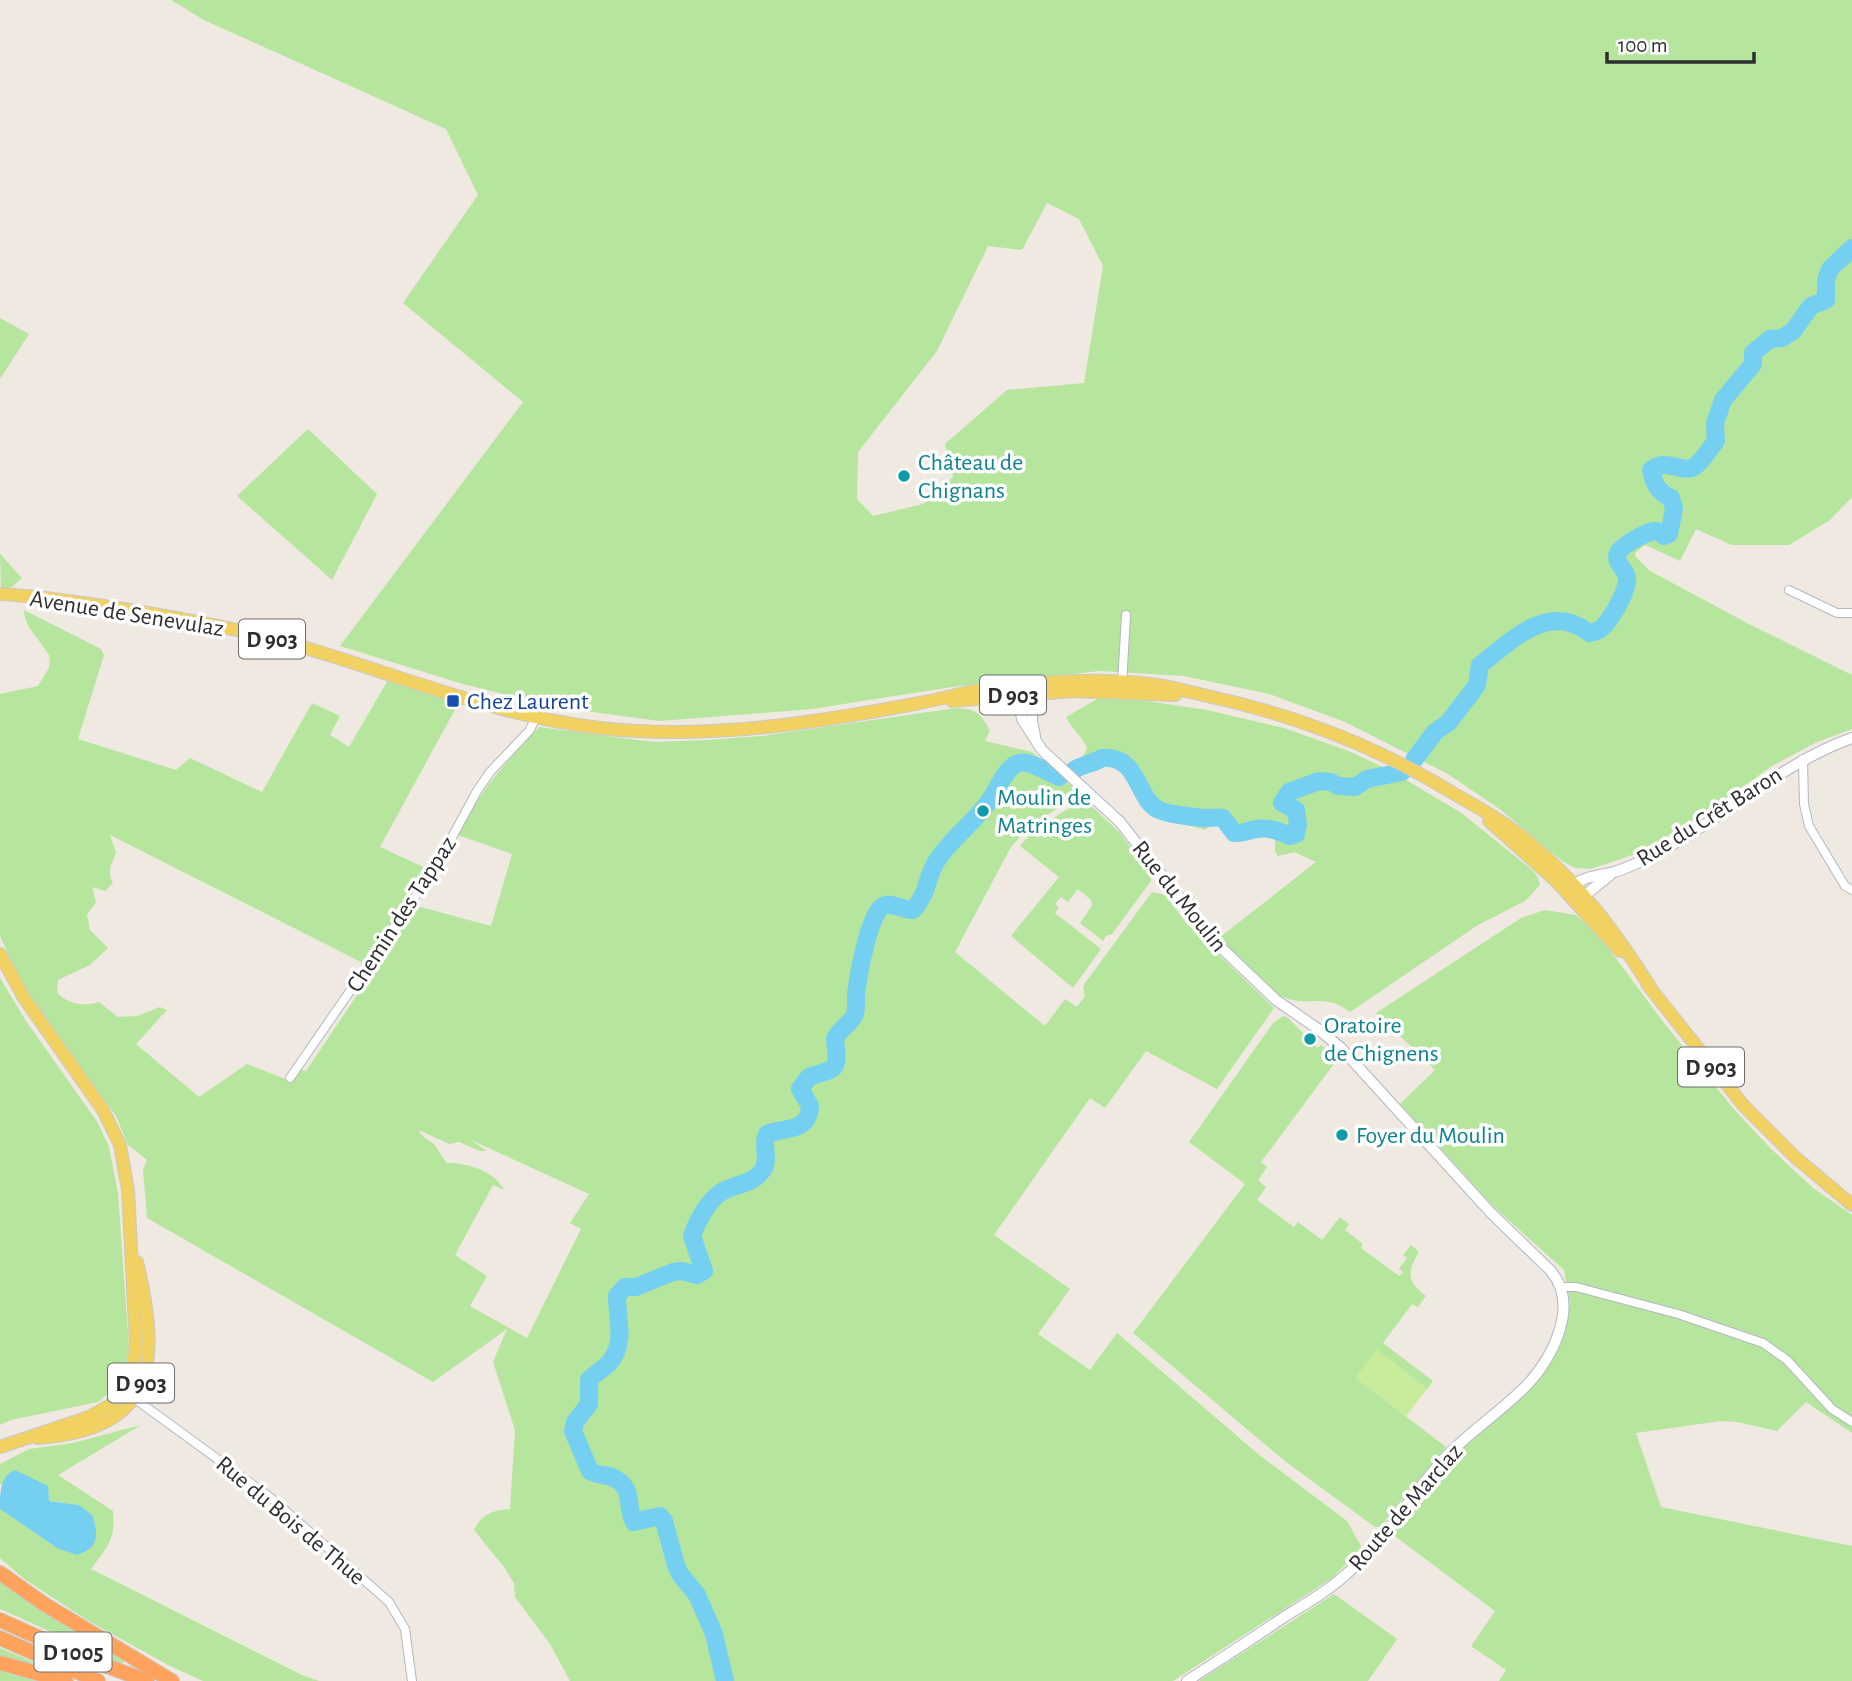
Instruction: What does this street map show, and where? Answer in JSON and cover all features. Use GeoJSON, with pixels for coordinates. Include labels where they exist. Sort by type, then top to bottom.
{"type":"FeatureCollection","features":[{"type":"Feature","properties":{"kind":"highway"},"geometry":{"type":"LineString","coordinates":[[0,1573],[44,1604],[172,1681]]}},
{"type":"Feature","properties":{"kind":"highway","name":"D 1005"},"geometry":{"type":"LineString","coordinates":[[0,1620],[80,1656],[147,1681]]}},
{"type":"Feature","properties":{"kind":"highway","name":"D 1005"},"geometry":{"type":"LineString","coordinates":[[0,1638],[98,1681]]}},
{"type":"Feature","properties":{"kind":"highway"},"geometry":{"type":"LineString","coordinates":[[0,1663],[66,1681]]}},
{"type":"Feature","properties":{"kind":"main road","name":"Avenue de Senevulaz"},"geometry":{"type":"LineString","coordinates":[[0,594],[119,608],[209,624],[268,638],[536,718]]}},
{"type":"Feature","properties":{"kind":"main road","name":"D 903"},"geometry":{"type":"LineString","coordinates":[[536,718],[635,731],[711,732],[788,724],[924,702],[971,690],[1161,685],[1262,709],[1339,734],[1395,760],[1456,795],[1570,888],[1744,1106],[1794,1157],[1852,1205]]}},
{"type":"Feature","properties":{"kind":"main road","name":"D 903"},"geometry":{"type":"LineString","coordinates":[[0,954],[28,1005],[99,1105],[122,1152],[132,1245],[136,1357],[128,1394],[96,1414],[0,1447]]}},
{"type":"Feature","properties":{"kind":"street"},"geometry":{"type":"LineString","coordinates":[[1789,590],[1832,611],[1852,613]]}},
{"type":"Feature","properties":{"kind":"street"},"geometry":{"type":"LineString","coordinates":[[1122,687],[1126,615]]}},
{"type":"Feature","properties":{"kind":"street"},"geometry":{"type":"LineString","coordinates":[[1034,689],[1032,721],[1037,742]]}},
{"type":"Feature","properties":{"kind":"street","name":"Rue du Moulin"},"geometry":{"type":"LineString","coordinates":[[1016,690],[1023,723],[1048,756],[1120,822],[1191,915],[1229,958],[1281,1005],[1332,1040],[1491,1213],[1550,1270],[1562,1287]]}},
{"type":"Feature","properties":{"kind":"street","name":"Chemin des Tappaz"},"geometry":{"type":"LineString","coordinates":[[290,1077],[438,865],[477,790],[490,772],[529,731],[536,718]]}},
{"type":"Feature","properties":{"kind":"street","name":"Rue du Crêt Baron"},"geometry":{"type":"LineString","coordinates":[[1580,898],[1615,872],[1688,835],[1803,759],[1852,738]]}},
{"type":"Feature","properties":{"kind":"street","name":"Rue du Crêt Baron"},"geometry":{"type":"LineString","coordinates":[[1803,759],[1804,804],[1809,825],[1845,886],[1852,890]]}},
{"type":"Feature","properties":{"kind":"street","name":"Rue du Crêt Baron"},"geometry":{"type":"LineString","coordinates":[[1570,888],[1588,877],[1615,872]]}},
{"type":"Feature","properties":{"kind":"street"},"geometry":{"type":"LineString","coordinates":[[1562,1287],[1576,1287],[1678,1314],[1763,1343],[1787,1360],[1832,1409],[1852,1422]]}},
{"type":"Feature","properties":{"kind":"street","name":"Route de Marclaz"},"geometry":{"type":"LineString","coordinates":[[1186,1681],[1327,1590],[1360,1561],[1449,1454],[1519,1392],[1538,1371],[1562,1321],[1565,1308],[1562,1287]]}},
{"type":"Feature","properties":{"kind":"street","name":"Rue du Bois de Thue"},"geometry":{"type":"LineString","coordinates":[[128,1394],[271,1498],[389,1602],[405,1629],[412,1681]]}},
{"type":"Feature","properties":{"kind":"green space"},"geometry":{"type":"Polygon","coordinates":[[[171,0],[1852,0],[1852,497],[1830,520],[1789,545],[1732,545],[1696,529],[1680,561],[1645,545],[1635,553],[1650,571],[1852,675],[1852,729],[1817,742],[1772,766],[1699,818],[1638,853],[1591,869],[1575,868],[1562,861],[1501,810],[1448,774],[1345,722],[1269,694],[1184,676],[1100,671],[952,687],[812,709],[660,721],[555,707],[463,684],[340,646],[523,402],[403,303],[478,195],[446,129],[204,20],[171,0]],[[1047,203],[1022,250],[988,246],[937,351],[858,452],[857,499],[873,516],[923,504],[953,477],[945,444],[1007,390],[1084,383],[1103,266],[1079,219],[1047,203]]]}},
{"type":"Feature","properties":{"kind":"green space"},"geometry":{"type":"Polygon","coordinates":[[[0,318],[29,334],[0,379],[0,318]]]}},
{"type":"Feature","properties":{"kind":"green space"},"geometry":{"type":"Polygon","coordinates":[[[308,429],[377,494],[332,580],[237,496],[308,429]]]}},
{"type":"Feature","properties":{"kind":"green space"},"geometry":{"type":"Polygon","coordinates":[[[0,554],[22,578],[12,587],[1,590],[0,554]]]}},
{"type":"Feature","properties":{"kind":"green space"},"geometry":{"type":"Polygon","coordinates":[[[24,610],[101,649],[104,655],[78,739],[176,770],[190,758],[262,792],[312,703],[340,716],[330,735],[349,747],[388,680],[458,704],[380,847],[430,870],[363,963],[110,835],[116,853],[110,871],[113,883],[105,891],[92,887],[96,902],[87,915],[90,930],[108,948],[90,965],[58,980],[57,993],[76,1004],[99,1002],[118,1017],[137,1016],[160,1007],[167,1010],[136,1044],[199,1097],[247,1064],[285,1079],[292,1068],[306,1071],[417,906],[491,926],[512,854],[458,835],[475,804],[494,778],[539,727],[653,742],[762,736],[956,708],[977,713],[990,730],[985,741],[1032,752],[1077,791],[1076,795],[1026,830],[1011,847],[955,952],[1045,1026],[1065,999],[1077,1007],[1085,996],[1083,986],[1152,892],[1165,895],[1188,925],[1274,1008],[1217,1089],[1146,1051],[1105,1108],[1090,1098],[994,1235],[1070,1289],[1038,1334],[1090,1370],[1117,1333],[1258,1454],[1347,1521],[1362,1548],[1332,1578],[1173,1681],[570,1681],[550,1644],[515,1597],[514,1583],[504,1567],[474,1530],[488,1514],[510,1509],[515,1430],[493,1362],[507,1329],[433,1382],[147,1218],[143,1170],[147,1160],[128,1145],[116,1116],[20,980],[0,936],[0,694],[38,686],[49,668],[50,657],[30,629],[24,610]],[[419,1130],[434,1144],[447,1163],[480,1169],[495,1178],[504,1190],[493,1185],[455,1255],[487,1276],[470,1306],[527,1338],[581,1229],[570,1223],[589,1194],[471,1140],[487,1151],[480,1151],[459,1142],[449,1144],[419,1130]]]}},
{"type":"Feature","properties":{"kind":"green space"},"geometry":{"type":"Polygon","coordinates":[[[1099,698],[1147,701],[1207,710],[1284,728],[1351,752],[1389,770],[1460,812],[1531,869],[1538,877],[1540,885],[1525,901],[1478,925],[1350,1012],[1324,1001],[1301,1001],[1283,997],[1260,979],[1219,938],[1316,862],[1294,852],[1278,856],[1275,840],[1258,833],[1245,840],[1232,839],[1217,821],[1205,830],[1153,813],[1144,802],[1139,786],[1119,768],[1098,766],[1076,774],[1072,769],[1080,762],[1087,748],[1066,717],[1099,698]]]}},
{"type":"Feature","properties":{"kind":"green space"},"geometry":{"type":"Polygon","coordinates":[[[1085,800],[1120,833],[1151,875],[1151,881],[1112,934],[1106,936],[1103,941],[1080,923],[1092,906],[1091,900],[1078,889],[1068,902],[1061,897],[1055,904],[1059,907],[1055,913],[1101,949],[1073,988],[1011,936],[1059,877],[1020,846],[1030,835],[1041,835],[1045,838],[1048,835],[1044,832],[1051,821],[1085,800]]]}},
{"type":"Feature","properties":{"kind":"green space"},"geometry":{"type":"Polygon","coordinates":[[[1545,910],[1576,915],[1600,937],[1664,1023],[1732,1107],[1771,1149],[1813,1188],[1852,1215],[1852,1433],[1806,1402],[1777,1431],[1721,1421],[1636,1433],[1661,1507],[1852,1546],[1852,1681],[1499,1681],[1506,1670],[1471,1646],[1495,1611],[1392,1534],[1467,1443],[1533,1385],[1549,1364],[1562,1339],[1570,1303],[1564,1270],[1493,1206],[1400,1104],[1435,1070],[1376,1013],[1521,918],[1545,910]]]}},
{"type":"Feature","properties":{"kind":"green space"},"geometry":{"type":"Polygon","coordinates":[[[0,978],[26,1021],[98,1123],[109,1147],[118,1193],[129,1348],[120,1380],[98,1402],[11,1420],[0,1425],[0,978]]]}},
{"type":"Feature","properties":{"kind":"green space"},"geometry":{"type":"Polygon","coordinates":[[[1283,1016],[1318,1048],[1321,1045],[1339,1057],[1261,1162],[1267,1167],[1258,1180],[1266,1187],[1257,1200],[1294,1227],[1298,1222],[1322,1240],[1340,1217],[1349,1224],[1345,1230],[1363,1244],[1361,1248],[1399,1276],[1403,1272],[1399,1269],[1407,1258],[1403,1255],[1411,1245],[1419,1252],[1410,1276],[1415,1286],[1426,1296],[1418,1307],[1412,1304],[1383,1343],[1433,1381],[1427,1389],[1377,1350],[1356,1378],[1446,1447],[1380,1527],[1375,1527],[1286,1462],[1133,1333],[1245,1184],[1189,1142],[1273,1023],[1283,1016]]]}},
{"type":"Feature","properties":{"kind":"green space"},"geometry":{"type":"Polygon","coordinates":[[[1377,1350],[1427,1389],[1406,1416],[1356,1378],[1377,1350]]]}},
{"type":"Feature","properties":{"kind":"green space"},"geometry":{"type":"Polygon","coordinates":[[[141,1425],[58,1475],[113,1511],[112,1536],[91,1569],[302,1675],[319,1681],[203,1681],[168,1665],[87,1620],[23,1578],[0,1558],[0,1509],[57,1548],[79,1505],[49,1501],[48,1495],[0,1484],[0,1464],[29,1449],[73,1443],[141,1425]]]}},
{"type":"Feature","properties":{"kind":"green space"},"geometry":{"type":"Polygon","coordinates":[[[0,1577],[75,1632],[124,1661],[122,1664],[0,1609],[0,1577]]]}},
{"type":"Feature","properties":{"kind":"green space"},"geometry":{"type":"Polygon","coordinates":[[[1334,1594],[1397,1639],[1368,1681],[1199,1681],[1334,1594]]]}},
{"type":"Feature","properties":{"kind":"green space"},"geometry":{"type":"Polygon","coordinates":[[[0,1648],[54,1671],[0,1657],[0,1648]]]}},
{"type":"Feature","properties":{"kind":"green space"},"geometry":{"type":"Polygon","coordinates":[[[0,1671],[36,1681],[0,1681],[0,1671]]]}},
{"type":"Feature","properties":{"kind":"water"},"geometry":{"type":"Polygon","coordinates":[[[15,1470],[48,1486],[49,1501],[79,1505],[93,1516],[96,1535],[93,1545],[77,1555],[57,1548],[0,1509],[4,1481],[6,1476],[15,1470]]]}},
{"type":"Feature","properties":{"kind":"waterway"},"geometry":{"type":"LineString","coordinates":[[1414,760],[1435,732],[1449,722],[1477,685],[1480,665],[1518,636],[1531,628],[1559,621],[1574,624],[1589,633],[1598,631],[1608,621],[1618,606],[1627,583],[1617,557],[1620,550],[1654,531],[1664,536],[1669,534],[1674,509],[1671,498],[1657,487],[1651,470],[1662,465],[1689,469],[1700,462],[1716,441],[1715,423],[1723,400],[1753,364],[1753,353],[1770,339],[1782,338],[1793,331],[1811,306],[1826,300],[1826,280],[1830,269],[1852,248]]}},
{"type":"Feature","properties":{"kind":"waterway"},"geometry":{"type":"LineString","coordinates":[[1074,770],[1102,758],[1114,759],[1131,770],[1146,797],[1159,810],[1190,817],[1223,818],[1234,833],[1266,829],[1290,836],[1296,834],[1298,825],[1296,810],[1282,803],[1289,792],[1319,781],[1355,787],[1367,779],[1402,772]]}},
{"type":"Feature","properties":{"kind":"waterway"},"geometry":{"type":"LineString","coordinates":[[725,1681],[714,1634],[697,1595],[676,1565],[664,1521],[660,1516],[634,1522],[624,1486],[612,1477],[590,1471],[573,1431],[575,1422],[589,1404],[589,1380],[610,1362],[618,1346],[620,1330],[617,1296],[625,1287],[636,1287],[673,1272],[682,1271],[697,1275],[704,1271],[692,1236],[704,1211],[723,1191],[758,1175],[765,1167],[767,1134],[794,1128],[805,1121],[810,1106],[800,1089],[809,1077],[831,1070],[836,1063],[835,1039],[855,1014],[856,990],[863,956],[878,911],[886,905],[913,910],[922,898],[936,862],[984,808],[1014,765],[1028,763],[1059,777]]}},
{"type":"Feature","properties":{"kind":"place","name":"Château de Chignans"},"geometry":{"type":"Point","coordinates":[904,476]}},
{"type":"Feature","properties":{"kind":"place","name":"Chez Laurent"},"geometry":{"type":"Point","coordinates":[453,701]}},
{"type":"Feature","properties":{"kind":"place","name":"Moulin de Matringes"},"geometry":{"type":"Point","coordinates":[983,811]}},
{"type":"Feature","properties":{"kind":"place","name":"Oratoire de Chignens"},"geometry":{"type":"Point","coordinates":[1310,1039]}},
{"type":"Feature","properties":{"kind":"place","name":"Foyer du Moulin"},"geometry":{"type":"Point","coordinates":[1342,1135]}}]}
